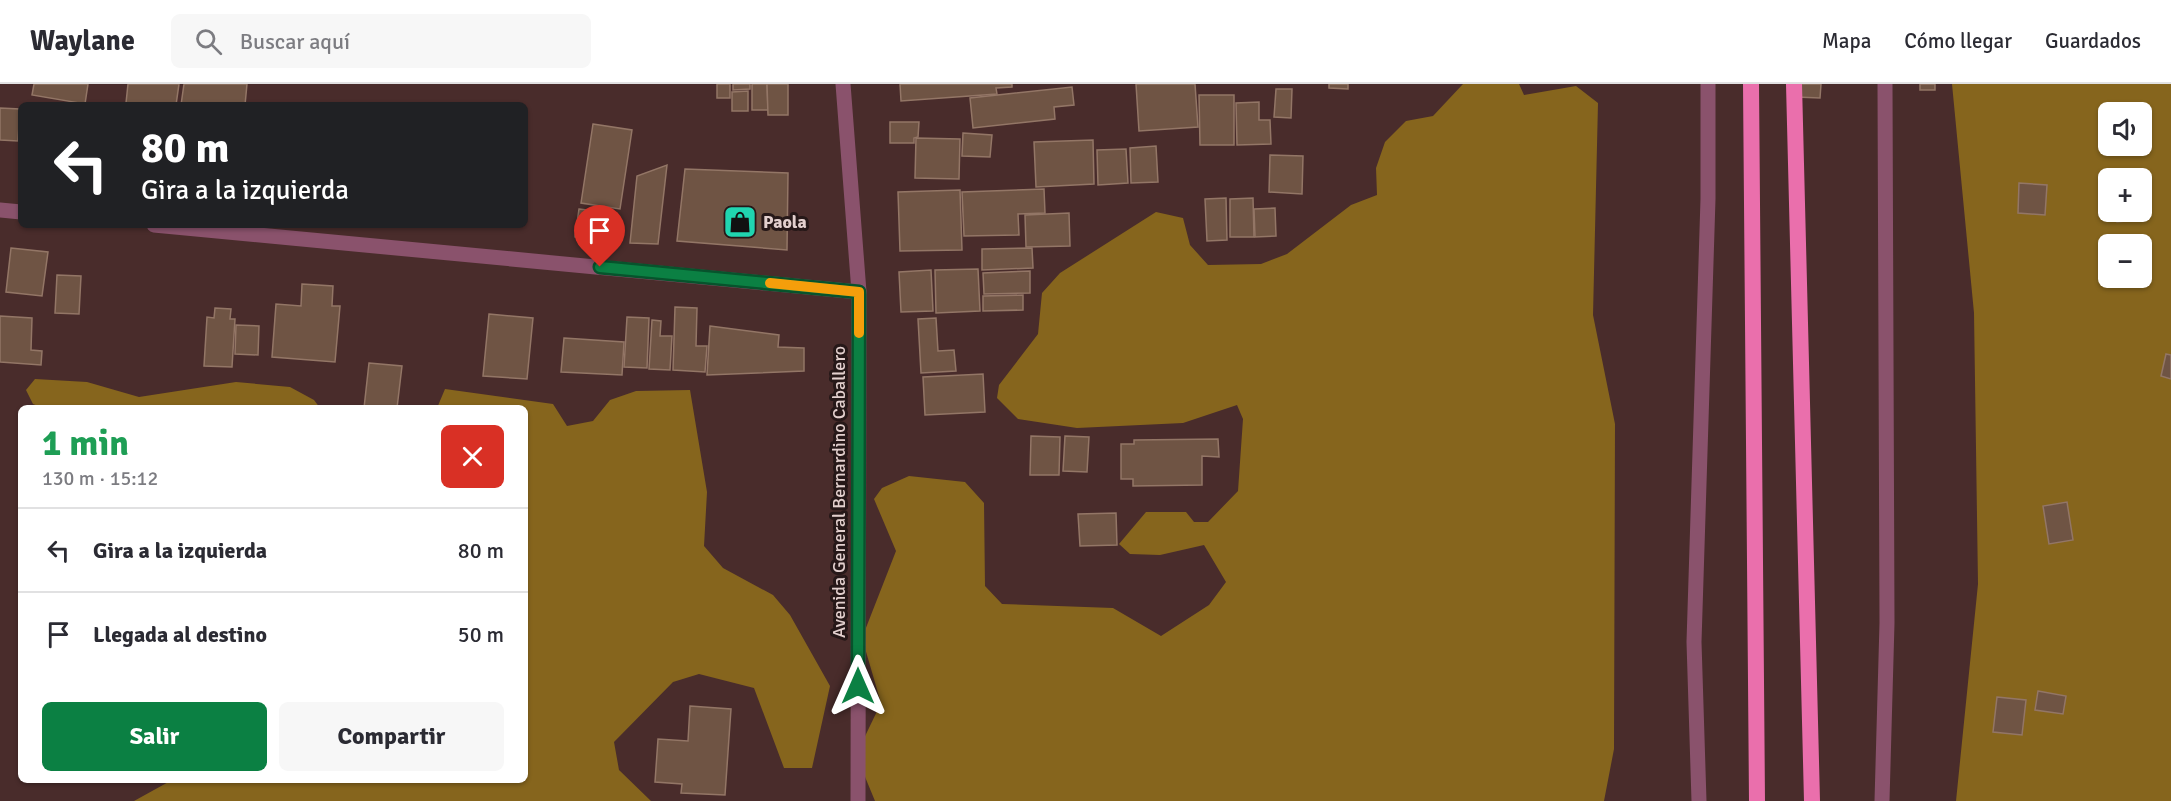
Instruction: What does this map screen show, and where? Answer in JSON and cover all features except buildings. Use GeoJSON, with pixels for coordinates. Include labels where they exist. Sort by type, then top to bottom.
{"type":"FeatureCollection","features":[{"type":"Feature","properties":{"kind":"highway"},"geometry":{"type":"LineString","coordinates":[[1751,84],[1757,801]]}},
{"type":"Feature","properties":{"kind":"highway"},"geometry":{"type":"LineString","coordinates":[[1794,84],[1812,801]]}},
{"type":"Feature","properties":{"kind":"street","name":"Avenida General Bernardino Caballero"},"geometry":{"type":"LineString","coordinates":[[843,84],[859,292],[858,801]]}},
{"type":"Feature","properties":{"kind":"street"},"geometry":{"type":"LineString","coordinates":[[1699,801],[1694,642],[1708,199],[1708,84]]}},
{"type":"Feature","properties":{"kind":"street"},"geometry":{"type":"LineString","coordinates":[[1882,801],[1887,623],[1885,84]]}},
{"type":"Feature","properties":{"kind":"street"},"geometry":{"type":"LineString","coordinates":[[0,210],[18,212]]}},
{"type":"Feature","properties":{"kind":"street"},"geometry":{"type":"LineString","coordinates":[[186,228],[859,292]]}},
{"type":"Feature","properties":{"kind":"shaded area"},"geometry":{"type":"Polygon","coordinates":[[[1463,84],[1519,84],[1524,95],[1576,86],[1598,103],[1593,315],[1615,424],[1614,749],[1604,801],[875,801],[856,755],[881,703],[862,638],[896,551],[874,499],[882,488],[909,476],[965,482],[984,503],[985,586],[1002,604],[1113,608],[1161,636],[1209,605],[1226,582],[1204,545],[1160,555],[1130,554],[1119,544],[1146,512],[1186,512],[1194,522],[1208,522],[1238,491],[1243,419],[1237,405],[1183,423],[1077,428],[1018,419],[997,398],[999,385],[1038,334],[1042,293],[1060,273],[1156,212],[1183,218],[1190,245],[1208,265],[1261,264],[1287,254],[1351,205],[1377,195],[1376,168],[1385,142],[1406,121],[1433,116],[1463,84]]]}},
{"type":"Feature","properties":{"kind":"shaded area"},"geometry":{"type":"Polygon","coordinates":[[[1952,84],[2171,84],[2171,801],[1956,801],[1978,584],[1974,313],[1952,84]]]}},
{"type":"Feature","properties":{"kind":"shaded area"},"geometry":{"type":"Polygon","coordinates":[[[35,379],[87,382],[139,397],[236,382],[290,387],[314,400],[318,405],[36,405],[26,390],[35,379]]]}},
{"type":"Feature","properties":{"kind":"shaded area"},"geometry":{"type":"Polygon","coordinates":[[[445,389],[553,404],[567,426],[593,421],[610,400],[636,391],[690,390],[707,492],[704,546],[723,568],[773,595],[790,615],[830,686],[812,768],[784,768],[754,688],[699,674],[673,682],[614,742],[619,770],[651,801],[134,801],[167,783],[528,783],[528,405],[438,405],[445,389]]]}},
{"type":"Feature","properties":{"kind":"slow traffic"},"geometry":{"type":"LineString","coordinates":[[770,283],[859,292],[859,333]]}},
{"type":"Feature","properties":{"kind":"place","name":"Paola"},"geometry":{"type":"Point","coordinates":[740,222]}},
{"type":"Feature","properties":{"kind":"route"},"geometry":{"type":"LineString","coordinates":[[600,267],[859,292],[858,686]]}}]}
